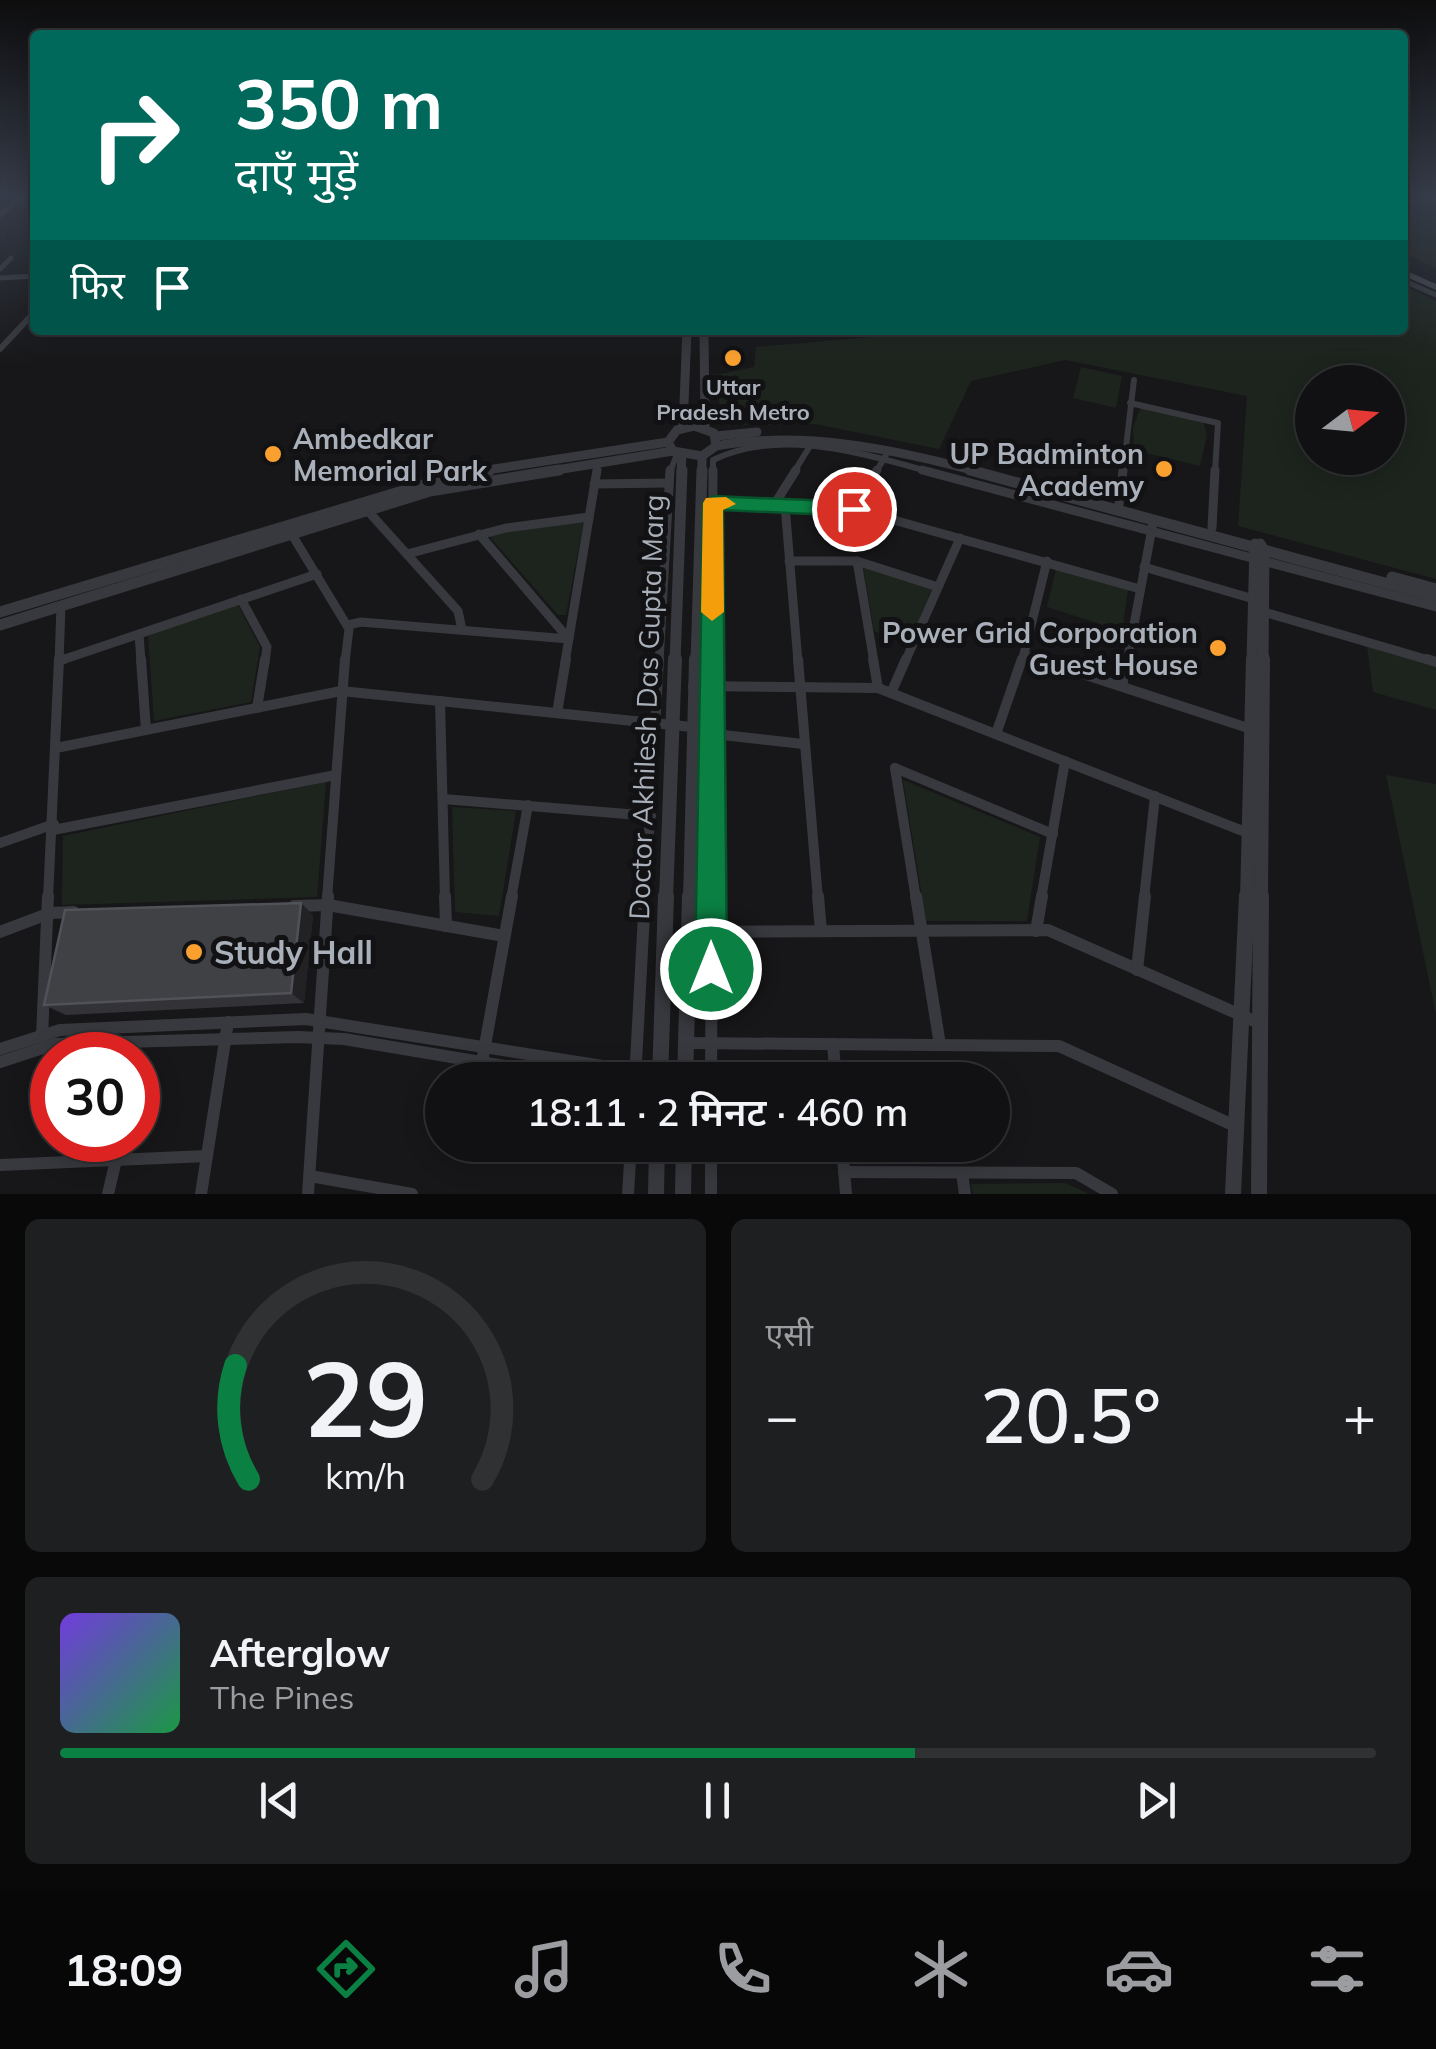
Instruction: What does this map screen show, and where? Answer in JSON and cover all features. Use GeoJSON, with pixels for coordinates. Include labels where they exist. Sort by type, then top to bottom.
{"type":"FeatureCollection","features":[{"type":"Feature","properties":{"kind":"main road"},"geometry":{"type":"LineString","coordinates":[[1408,271],[1436,284]]}},
{"type":"Feature","properties":{"kind":"street"},"geometry":{"type":"LineString","coordinates":[[0,268],[11,258]]}},
{"type":"Feature","properties":{"kind":"street"},"geometry":{"type":"LineString","coordinates":[[0,278],[30,276]]}},
{"type":"Feature","properties":{"kind":"street"},"geometry":{"type":"LineString","coordinates":[[1408,283],[1436,295]]}},
{"type":"Feature","properties":{"kind":"street"},"geometry":{"type":"LineString","coordinates":[[0,341],[30,313]]}},
{"type":"Feature","properties":{"kind":"street"},"geometry":{"type":"LineString","coordinates":[[0,349],[30,314]]}},
{"type":"Feature","properties":{"kind":"street"},"geometry":{"type":"LineString","coordinates":[[637,1062],[668,483],[683,428],[687,335]]}},
{"type":"Feature","properties":{"kind":"street"},"geometry":{"type":"LineString","coordinates":[[704,335],[705,428],[716,441]]}},
{"type":"Feature","properties":{"kind":"street"},"geometry":{"type":"LineString","coordinates":[[1119,504],[1134,380]]}},
{"type":"Feature","properties":{"kind":"street"},"geometry":{"type":"LineString","coordinates":[[1130,403],[1218,423],[1212,528]]}},
{"type":"Feature","properties":{"kind":"street"},"geometry":{"type":"LineString","coordinates":[[683,428],[705,428]]}},
{"type":"Feature","properties":{"kind":"street"},"geometry":{"type":"LineString","coordinates":[[0,612],[437,480],[675,450],[702,456],[716,441],[793,432],[871,441],[1212,528],[1258,551],[1436,607]]}},
{"type":"Feature","properties":{"kind":"street"},"geometry":{"type":"LineString","coordinates":[[716,441],[759,438],[886,454],[1436,597]]}},
{"type":"Feature","properties":{"kind":"street"},"geometry":{"type":"LineString","coordinates":[[711,1062],[714,734],[706,503],[713,460],[724,453],[811,444]]}},
{"type":"Feature","properties":{"kind":"street"},"geometry":{"type":"LineString","coordinates":[[811,444],[780,505],[789,561],[822,931]]}},
{"type":"Feature","properties":{"kind":"street"},"geometry":{"type":"LineString","coordinates":[[0,624],[367,510],[476,481],[675,450]]}},
{"type":"Feature","properties":{"kind":"street","name":"Doctor Akhilesh Das Gupta Marg"},"geometry":{"type":"LineString","coordinates":[[661,1062],[674,726],[675,450]]}},
{"type":"Feature","properties":{"kind":"street"},"geometry":{"type":"LineString","coordinates":[[854,509],[886,454]]}},
{"type":"Feature","properties":{"kind":"street","name":"Doctor Akhilesh Das Gupta Marg"},"geometry":{"type":"LineString","coordinates":[[685,1062],[693,686],[706,503],[702,456]]}},
{"type":"Feature","properties":{"kind":"street"},"geometry":{"type":"LineString","coordinates":[[557,714],[598,462]]}},
{"type":"Feature","properties":{"kind":"street"},"geometry":{"type":"LineString","coordinates":[[594,484],[668,483]]}},
{"type":"Feature","properties":{"kind":"street"},"geometry":{"type":"LineString","coordinates":[[706,503],[854,509],[1140,588]]}},
{"type":"Feature","properties":{"kind":"street"},"geometry":{"type":"LineString","coordinates":[[367,510],[458,612],[462,630]]}},
{"type":"Feature","properties":{"kind":"street"},"geometry":{"type":"LineString","coordinates":[[407,554],[479,534],[589,516]]}},
{"type":"Feature","properties":{"kind":"street"},"geometry":{"type":"LineString","coordinates":[[1122,686],[1152,524]]}},
{"type":"Feature","properties":{"kind":"street"},"geometry":{"type":"LineString","coordinates":[[291,534],[348,625],[308,1194]]}},
{"type":"Feature","properties":{"kind":"street"},"geometry":{"type":"LineString","coordinates":[[479,534],[569,639]]}},
{"type":"Feature","properties":{"kind":"street"},"geometry":{"type":"LineString","coordinates":[[891,693],[960,538]]}},
{"type":"Feature","properties":{"kind":"street"},"geometry":{"type":"LineString","coordinates":[[1258,551],[1436,588]]}},
{"type":"Feature","properties":{"kind":"street"},"geometry":{"type":"LineString","coordinates":[[1258,551],[1264,839],[1258,1194]]}},
{"type":"Feature","properties":{"kind":"street"},"geometry":{"type":"LineString","coordinates":[[789,561],[857,562],[938,586]]}},
{"type":"Feature","properties":{"kind":"street"},"geometry":{"type":"LineString","coordinates":[[996,734],[1024,655],[1047,561]]}},
{"type":"Feature","properties":{"kind":"street"},"geometry":{"type":"LineString","coordinates":[[857,562],[878,688]]}},
{"type":"Feature","properties":{"kind":"street"},"geometry":{"type":"LineString","coordinates":[[1144,567],[1436,662]]}},
{"type":"Feature","properties":{"kind":"street"},"geometry":{"type":"LineString","coordinates":[[60,661],[317,574]]}},
{"type":"Feature","properties":{"kind":"street"},"geometry":{"type":"LineString","coordinates":[[241,599],[267,647],[257,708]]}},
{"type":"Feature","properties":{"kind":"street"},"geometry":{"type":"LineString","coordinates":[[1234,1194],[1248,728],[1260,604]]}},
{"type":"Feature","properties":{"kind":"street"},"geometry":{"type":"LineString","coordinates":[[43,1032],[61,606]]}},
{"type":"Feature","properties":{"kind":"street"},"geometry":{"type":"LineString","coordinates":[[348,625],[361,622],[569,639]]}},
{"type":"Feature","properties":{"kind":"street"},"geometry":{"type":"LineString","coordinates":[[139,634],[146,730]]}},
{"type":"Feature","properties":{"kind":"street"},"geometry":{"type":"LineString","coordinates":[[1024,655],[1248,728]]}},
{"type":"Feature","properties":{"kind":"street"},"geometry":{"type":"LineString","coordinates":[[693,686],[878,688],[1264,839]]}},
{"type":"Feature","properties":{"kind":"street"},"geometry":{"type":"LineString","coordinates":[[56,748],[342,691],[692,728]]}},
{"type":"Feature","properties":{"kind":"street"},"geometry":{"type":"LineString","coordinates":[[440,701],[446,926]]}},
{"type":"Feature","properties":{"kind":"street"},"geometry":{"type":"LineString","coordinates":[[714,734],[803,744]]}},
{"type":"Feature","properties":{"kind":"street"},"geometry":{"type":"LineString","coordinates":[[1036,930],[1065,761]]}},
{"type":"Feature","properties":{"kind":"street"},"geometry":{"type":"LineString","coordinates":[[940,1045],[895,768],[1053,834]]}},
{"type":"Feature","properties":{"kind":"street"},"geometry":{"type":"LineString","coordinates":[[0,843],[54,827],[336,775]]}},
{"type":"Feature","properties":{"kind":"street"},"geometry":{"type":"LineString","coordinates":[[1138,970],[1156,796]]}},
{"type":"Feature","properties":{"kind":"street"},"geometry":{"type":"LineString","coordinates":[[442,800],[651,816]]}},
{"type":"Feature","properties":{"kind":"street"},"geometry":{"type":"LineString","coordinates":[[160,1040],[320,1038],[482,1062],[528,805]]}},
{"type":"Feature","properties":{"kind":"street"},"geometry":{"type":"LineString","coordinates":[[272,907],[328,906],[504,936]]}},
{"type":"Feature","properties":{"kind":"street"},"geometry":{"type":"LineString","coordinates":[[0,932],[50,913],[86,912]]}},
{"type":"Feature","properties":{"kind":"street"},"geometry":{"type":"LineString","coordinates":[[688,932],[1048,930],[1262,1024]]}},
{"type":"Feature","properties":{"kind":"street"},"geometry":{"type":"LineString","coordinates":[[130,1032],[228,1022],[322,1021],[565,1062]]}},
{"type":"Feature","properties":{"kind":"street"},"geometry":{"type":"LineString","coordinates":[[201,1194],[228,1022]]}},
{"type":"Feature","properties":{"kind":"street"},"geometry":{"type":"LineString","coordinates":[[0,1049],[30,1043]]}},
{"type":"Feature","properties":{"kind":"street"},"geometry":{"type":"LineString","coordinates":[[686,1043],[1059,1046],[1236,1127]]}},
{"type":"Feature","properties":{"kind":"street"},"geometry":{"type":"LineString","coordinates":[[833,1044],[834,1062]]}},
{"type":"Feature","properties":{"kind":"street"},"geometry":{"type":"LineString","coordinates":[[0,1062],[30,1047]]}},
{"type":"Feature","properties":{"kind":"street"},"geometry":{"type":"LineString","coordinates":[[160,1158],[207,1156]]}},
{"type":"Feature","properties":{"kind":"street"},"geometry":{"type":"LineString","coordinates":[[0,1166],[77,1162]]}},
{"type":"Feature","properties":{"kind":"street"},"geometry":{"type":"LineString","coordinates":[[108,1194],[116,1162]]}},
{"type":"Feature","properties":{"kind":"street"},"geometry":{"type":"LineString","coordinates":[[628,1194],[631,1162]]}},
{"type":"Feature","properties":{"kind":"street"},"geometry":{"type":"LineString","coordinates":[[656,1194],[657,1162]]}},
{"type":"Feature","properties":{"kind":"street"},"geometry":{"type":"LineString","coordinates":[[683,1194],[684,1162]]}},
{"type":"Feature","properties":{"kind":"street"},"geometry":{"type":"LineString","coordinates":[[711,1162],[711,1194]]}},
{"type":"Feature","properties":{"kind":"street"},"geometry":{"type":"LineString","coordinates":[[843,1162],[846,1194]]}},
{"type":"Feature","properties":{"kind":"street"},"geometry":{"type":"LineString","coordinates":[[844,1172],[1076,1173],[1109,1193]]}},
{"type":"Feature","properties":{"kind":"street"},"geometry":{"type":"LineString","coordinates":[[962,1172],[965,1194]]}},
{"type":"Feature","properties":{"kind":"street"},"geometry":{"type":"LineString","coordinates":[[310,1176],[412,1194]]}},
{"type":"Feature","properties":{"kind":"shaded area"},"geometry":{"type":"Polygon","coordinates":[[[1408,254],[1436,254],[1436,268],[1408,255],[1408,254]]]}},
{"type":"Feature","properties":{"kind":"shaded area"},"geometry":{"type":"Polygon","coordinates":[[[1408,287],[1436,301],[1436,579],[1238,526],[1247,396],[1065,360],[971,381],[939,449],[815,424],[723,425],[715,375],[754,367],[756,347],[893,335],[1408,335],[1408,287]]]}},
{"type":"Feature","properties":{"kind":"shaded area"},"geometry":{"type":"Polygon","coordinates":[[[1081,367],[1122,376],[1116,408],[1073,398],[1081,367]]]}},
{"type":"Feature","properties":{"kind":"shaded area"},"geometry":{"type":"Polygon","coordinates":[[[1141,407],[1203,421],[1207,435],[1200,466],[1134,450],[1133,428],[1141,407]]]}},
{"type":"Feature","properties":{"kind":"shaded area"},"geometry":{"type":"Polygon","coordinates":[[[584,520],[566,615],[558,615],[488,535],[584,520]]]}},
{"type":"Feature","properties":{"kind":"shaded area"},"geometry":{"type":"Polygon","coordinates":[[[863,566],[932,588],[909,644],[874,631],[863,566]]]}},
{"type":"Feature","properties":{"kind":"shaded area"},"geometry":{"type":"Polygon","coordinates":[[[1056,569],[1128,590],[1122,631],[1047,607],[1056,569]]]}},
{"type":"Feature","properties":{"kind":"shaded area"},"geometry":{"type":"Polygon","coordinates":[[[238,605],[260,647],[251,702],[154,721],[148,635],[238,605]]]}},
{"type":"Feature","properties":{"kind":"shaded area"},"geometry":{"type":"Polygon","coordinates":[[[1367,646],[1436,666],[1436,710],[1373,692],[1367,646]]]}},
{"type":"Feature","properties":{"kind":"shaded area"},"geometry":{"type":"Polygon","coordinates":[[[1386,775],[1436,784],[1436,1014],[1386,775]]]}},
{"type":"Feature","properties":{"kind":"shaded area"},"geometry":{"type":"Polygon","coordinates":[[[903,780],[1040,837],[1027,921],[926,921],[903,780]]]}},
{"type":"Feature","properties":{"kind":"shaded area"},"geometry":{"type":"Polygon","coordinates":[[[326,782],[317,897],[62,905],[63,836],[326,782]]]}},
{"type":"Feature","properties":{"kind":"shaded area"},"geometry":{"type":"Polygon","coordinates":[[[452,807],[516,811],[499,916],[455,912],[452,807]]]}},
{"type":"Feature","properties":{"kind":"shaded area"},"geometry":{"type":"Polygon","coordinates":[[[1065,1183],[1089,1194],[973,1194],[971,1184],[1065,1183]]]}},
{"type":"Feature","properties":{"kind":"building","name":"Study Hall"},"geometry":{"type":"Polygon","coordinates":[[[301,903],[291,993],[44,1005],[65,910],[301,903]]]}},
{"type":"Feature","properties":{"kind":"slow traffic"},"geometry":{"type":"LineString","coordinates":[[712,612],[713,503],[726,504]]}},
{"type":"Feature","properties":{"kind":"place","name":"Uttar Pradesh Metro"},"geometry":{"type":"Point","coordinates":[733,358]}},
{"type":"Feature","properties":{"kind":"place","name":"Ambedkar Memorial Park"},"geometry":{"type":"Point","coordinates":[273,454]}},
{"type":"Feature","properties":{"kind":"place","name":"UP Badminton Academy"},"geometry":{"type":"Point","coordinates":[1164,469]}},
{"type":"Feature","properties":{"kind":"place","name":"Power Grid Corporation Guest House"},"geometry":{"type":"Point","coordinates":[1218,648]}},
{"type":"Feature","properties":{"kind":"place","name":"Study Hall"},"geometry":{"type":"Point","coordinates":[194,952]}},
{"type":"Feature","properties":{"kind":"route"},"geometry":{"type":"LineString","coordinates":[[711,969],[713,503],[854,509]]}}]}
